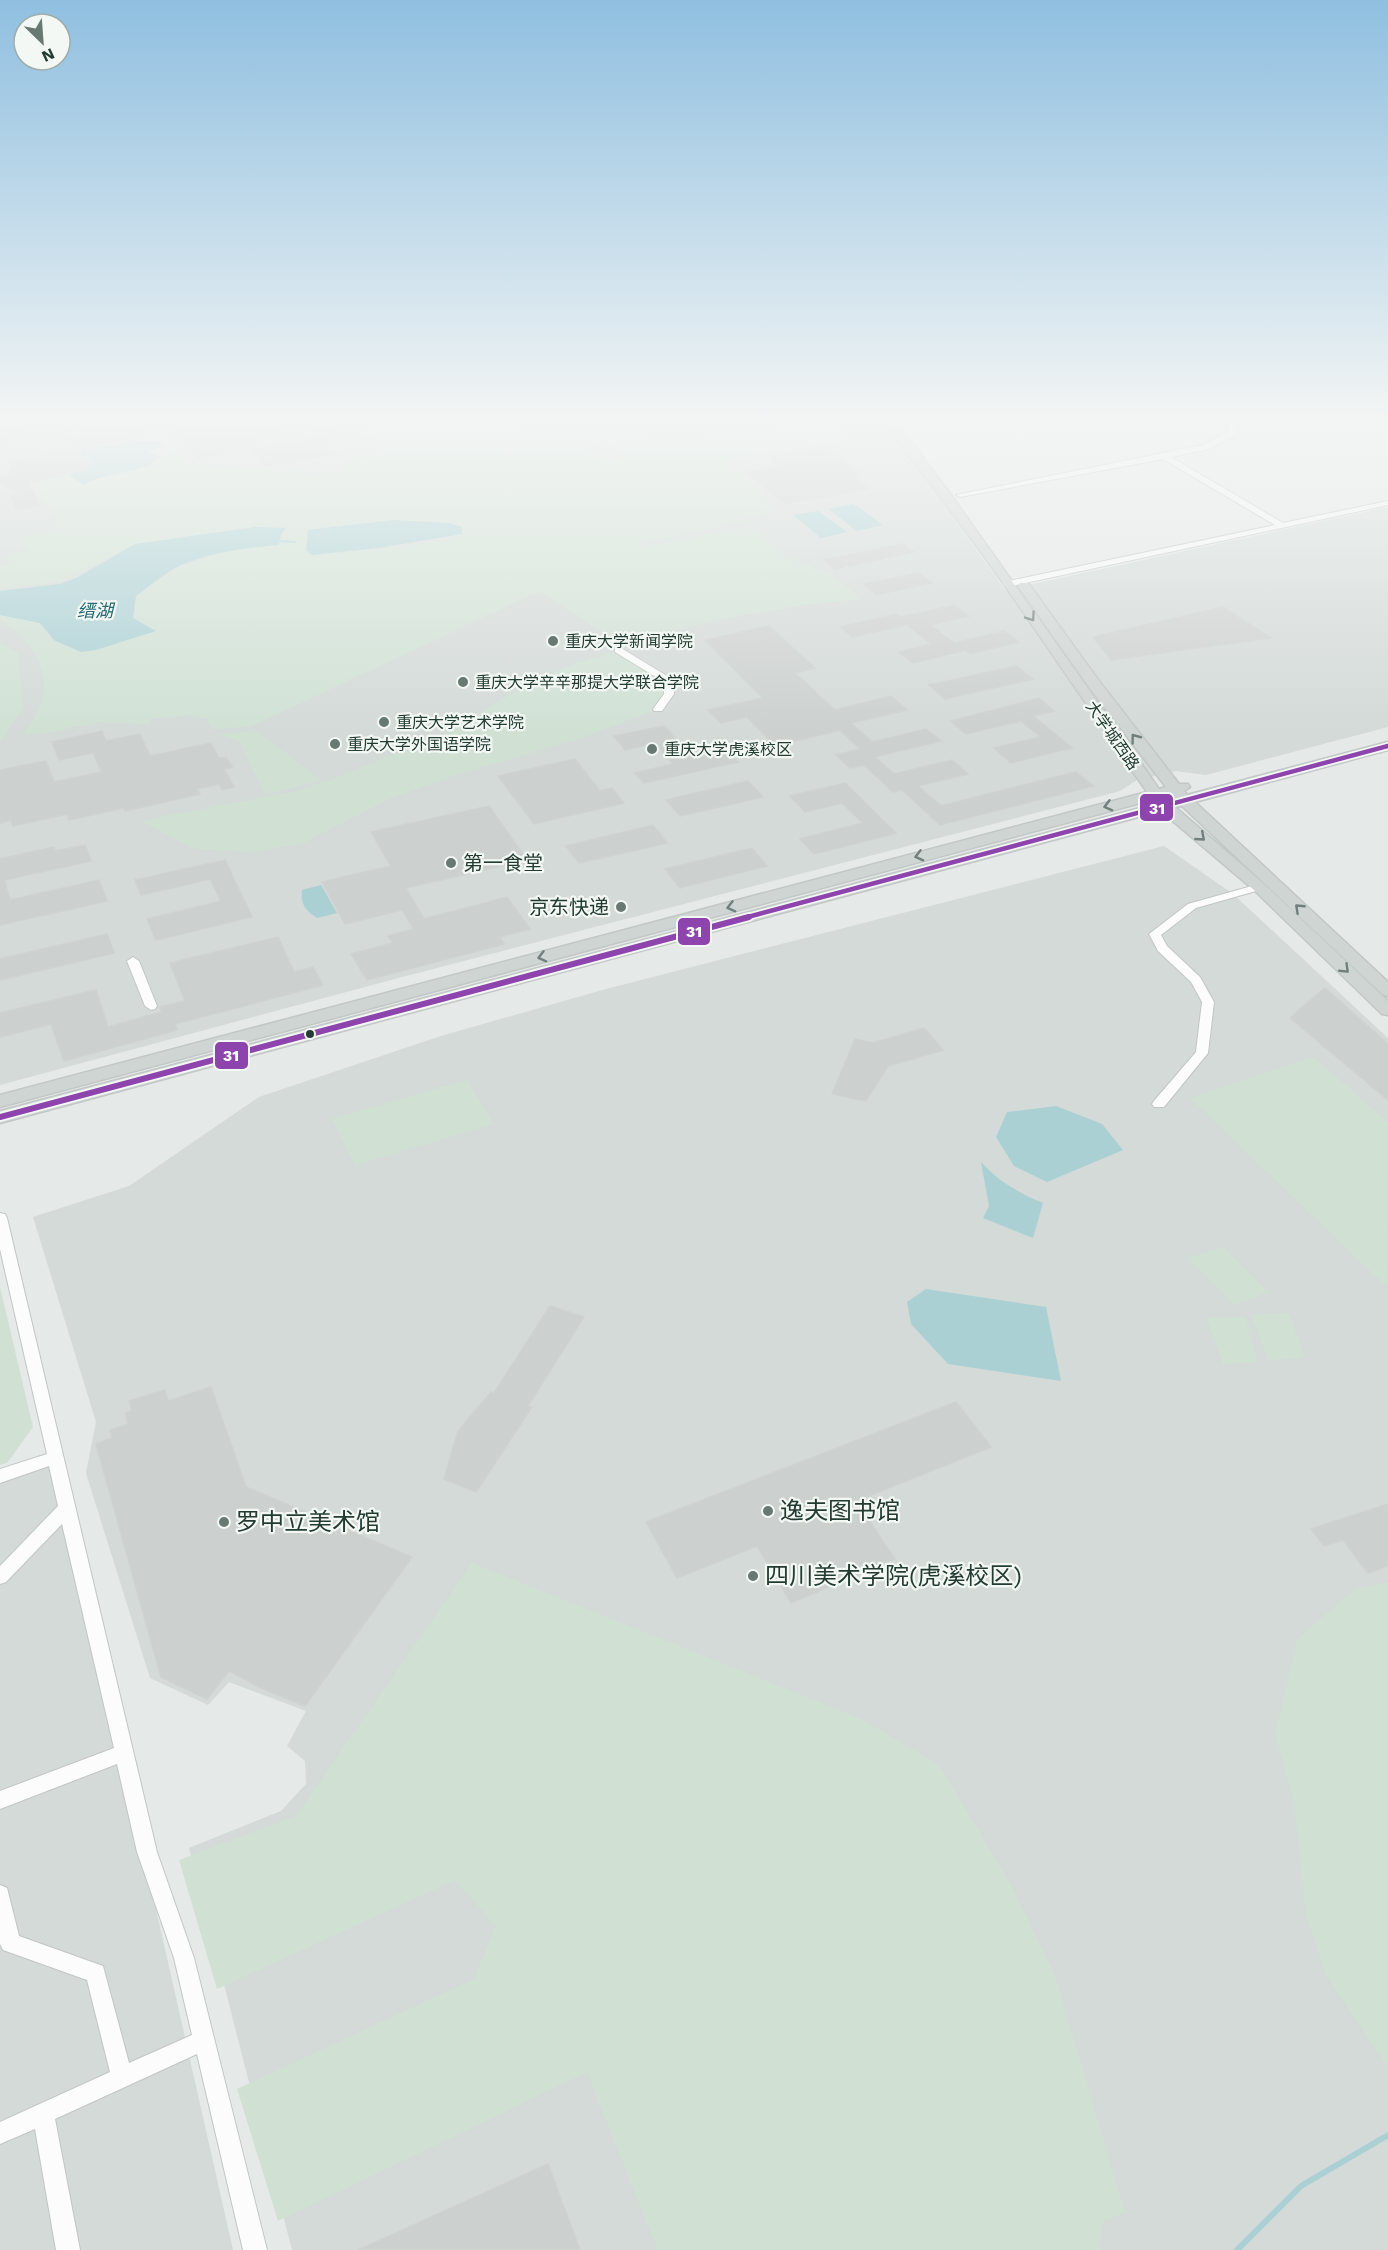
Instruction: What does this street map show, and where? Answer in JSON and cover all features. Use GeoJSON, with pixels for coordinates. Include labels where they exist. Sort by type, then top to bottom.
{"type":"FeatureCollection","features":[{"type":"Feature","properties":{"kind":"main road","name":"大学城西路"},"geometry":{"type":"LineString","coordinates":[[967,523],[1178,794],[1388,991]]}},
{"type":"Feature","properties":{"kind":"main road","name":"大学城西路"},"geometry":{"type":"LineString","coordinates":[[977,523],[1014,582],[1159,799],[1259,887],[1388,1010]]}},
{"type":"Feature","properties":{"kind":"main road"},"geometry":{"type":"LineString","coordinates":[[0,1101],[1178,794],[1388,734]]}},
{"type":"Feature","properties":{"kind":"main road"},"geometry":{"type":"LineString","coordinates":[[1178,794],[1388,746]]}},
{"type":"Feature","properties":{"kind":"main road"},"geometry":{"type":"LineString","coordinates":[[0,1117],[1159,799]]}},
{"type":"Feature","properties":{"kind":"street"},"geometry":{"type":"LineString","coordinates":[[1277,523],[1282,526]]}},
{"type":"Feature","properties":{"kind":"street"},"geometry":{"type":"LineString","coordinates":[[1014,582],[1296,523]]}},
{"type":"Feature","properties":{"kind":"street"},"geometry":{"type":"LineString","coordinates":[[618,650],[669,681],[669,694],[658,709]]}},
{"type":"Feature","properties":{"kind":"street"},"geometry":{"type":"LineString","coordinates":[[1159,1104],[1202,1053],[1208,1002],[1196,980],[1162,948],[1155,934],[1192,906],[1259,887]]}},
{"type":"Feature","properties":{"kind":"street"},"geometry":{"type":"LineString","coordinates":[[133,961],[151,1006]]}},
{"type":"Feature","properties":{"kind":"street"},"geometry":{"type":"LineString","coordinates":[[0,1218],[147,1852],[184,1958],[255,2250]]}},
{"type":"Feature","properties":{"kind":"street"},"geometry":{"type":"LineString","coordinates":[[0,1476],[57,1467]]}},
{"type":"Feature","properties":{"kind":"street"},"geometry":{"type":"LineString","coordinates":[[0,1577],[67,1508]]}},
{"type":"Feature","properties":{"kind":"street"},"geometry":{"type":"LineString","coordinates":[[0,1800],[124,1753]]}},
{"type":"Feature","properties":{"kind":"street"},"geometry":{"type":"LineString","coordinates":[[0,1895],[10,1943],[96,1973],[122,2077]]}},
{"type":"Feature","properties":{"kind":"street"},"geometry":{"type":"LineString","coordinates":[[0,2133],[204,2040]]}},
{"type":"Feature","properties":{"kind":"street"},"geometry":{"type":"LineString","coordinates":[[43,2114],[68,2250]]}},
{"type":"Feature","properties":{"kind":"shaded area","name":"重庆大学虎溪校区"},"geometry":{"type":"Polygon","coordinates":[[[0,523],[957,523],[1005,590],[1314,523],[1388,523],[1388,727],[1206,775],[1176,771],[1137,780],[1120,791],[406,976],[0,1085],[0,523]]]}},
{"type":"Feature","properties":{"kind":"shaded area","name":"四川美术学院(虎溪校区)"},"geometry":{"type":"Polygon","coordinates":[[[1164,846],[1233,894],[1388,1038],[1388,2250],[292,2250],[189,1848],[281,1811],[306,1784],[305,1761],[287,1746],[306,1711],[229,1682],[208,1705],[150,1678],[86,1473],[96,1422],[33,1217],[129,1186],[259,1097],[441,1036],[606,989],[1164,846]]]}},
{"type":"Feature","properties":{"kind":"shaded area"},"geometry":{"type":"Polygon","coordinates":[[[54,1458],[233,2250],[0,2250],[0,1476],[54,1458]]]}},
{"type":"Feature","properties":{"kind":"green space"},"geometry":{"type":"Polygon","coordinates":[[[57,523],[364,523],[316,528],[312,555],[407,546],[462,534],[462,527],[449,523],[741,523],[637,544],[641,547],[749,526],[785,556],[828,573],[862,599],[740,616],[621,644],[539,591],[250,727],[213,729],[207,719],[189,715],[150,719],[150,724],[98,722],[43,734],[24,734],[41,705],[44,688],[43,676],[35,654],[28,644],[0,620],[0,615],[40,623],[54,641],[81,652],[155,631],[133,618],[136,596],[177,567],[281,535],[286,528],[255,527],[135,544],[61,581],[0,589],[0,566],[9,565],[5,555],[27,551],[22,537],[61,530],[57,523]]]}},
{"type":"Feature","properties":{"kind":"green space"},"geometry":{"type":"Polygon","coordinates":[[[0,643],[18,653],[23,708],[0,742],[0,643]]]}},
{"type":"Feature","properties":{"kind":"green space"},"geometry":{"type":"Polygon","coordinates":[[[618,650],[669,681],[658,709],[579,739],[453,776],[389,799],[301,844],[248,852],[192,848],[141,821],[296,791],[330,780],[445,734],[509,695],[566,667],[618,650]]]}},
{"type":"Feature","properties":{"kind":"green space"},"geometry":{"type":"Polygon","coordinates":[[[257,731],[321,780],[265,795],[240,742],[219,734],[257,731]]]}},
{"type":"Feature","properties":{"kind":"green space"},"geometry":{"type":"Polygon","coordinates":[[[1313,1057],[1388,1122],[1387,1287],[1190,1098],[1313,1057]]]}},
{"type":"Feature","properties":{"kind":"green space"},"geometry":{"type":"Polygon","coordinates":[[[467,1080],[494,1124],[355,1165],[332,1119],[467,1080]]]}},
{"type":"Feature","properties":{"kind":"green space"},"geometry":{"type":"Polygon","coordinates":[[[1224,1247],[1268,1292],[1234,1305],[1188,1258],[1224,1247]]]}},
{"type":"Feature","properties":{"kind":"green space"},"geometry":{"type":"Polygon","coordinates":[[[0,1287],[33,1427],[7,1463],[0,1465],[0,1287]]]}},
{"type":"Feature","properties":{"kind":"green space"},"geometry":{"type":"Polygon","coordinates":[[[1289,1313],[1304,1358],[1268,1360],[1251,1314],[1289,1313]]]}},
{"type":"Feature","properties":{"kind":"green space"},"geometry":{"type":"Polygon","coordinates":[[[1206,1317],[1245,1317],[1258,1362],[1223,1364],[1206,1317]]]}},
{"type":"Feature","properties":{"kind":"green space"},"geometry":{"type":"Polygon","coordinates":[[[472,1563],[861,1719],[939,1765],[1011,1885],[1055,1976],[1125,2213],[1103,2221],[1099,2250],[658,2250],[587,2072],[278,2221],[237,2089],[474,1979],[496,1926],[455,1880],[217,1989],[179,1860],[296,1816],[472,1563]]]}},
{"type":"Feature","properties":{"kind":"green space"},"geometry":{"type":"Polygon","coordinates":[[[1388,1582],[1388,2062],[1386,2064],[1328,1979],[1306,1913],[1294,1801],[1275,1734],[1298,1638],[1355,1589],[1388,1582]]]}},
{"type":"Feature","properties":{"kind":"water"},"geometry":{"type":"Polygon","coordinates":[[[368,523],[449,523],[462,527],[462,534],[378,548],[312,555],[306,550],[308,530],[368,523]]]}},
{"type":"Feature","properties":{"kind":"water"},"geometry":{"type":"Polygon","coordinates":[[[803,523],[835,523],[847,532],[821,538],[803,523]]]}},
{"type":"Feature","properties":{"kind":"water"},"geometry":{"type":"Polygon","coordinates":[[[846,523],[880,523],[883,525],[857,531],[846,523]]]}},
{"type":"Feature","properties":{"kind":"water","name":"缙湖"},"geometry":{"type":"Polygon","coordinates":[[[255,527],[286,528],[281,535],[279,545],[228,551],[191,561],[168,572],[136,596],[133,618],[156,631],[96,650],[81,652],[54,640],[40,623],[0,615],[0,591],[60,584],[76,578],[135,544],[255,527]]]}},
{"type":"Feature","properties":{"kind":"water"},"geometry":{"type":"Polygon","coordinates":[[[321,885],[337,913],[317,918],[305,907],[302,890],[321,885]]]}},
{"type":"Feature","properties":{"kind":"water"},"geometry":{"type":"Polygon","coordinates":[[[1056,1106],[1102,1124],[1123,1150],[1047,1182],[1014,1166],[996,1137],[1007,1112],[1056,1106]]]}},
{"type":"Feature","properties":{"kind":"water"},"geometry":{"type":"Polygon","coordinates":[[[981,1162],[1009,1186],[1043,1203],[1033,1238],[983,1218],[989,1206],[981,1162]]]}},
{"type":"Feature","properties":{"kind":"water"},"geometry":{"type":"Polygon","coordinates":[[[926,1289],[1046,1307],[1061,1381],[948,1364],[911,1324],[907,1302],[926,1289]]]}},
{"type":"Feature","properties":{"kind":"building"},"geometry":{"type":"Polygon","coordinates":[[[903,544],[914,552],[835,569],[823,560],[903,544]]]}},
{"type":"Feature","properties":{"kind":"building"},"geometry":{"type":"Polygon","coordinates":[[[919,573],[932,583],[876,595],[863,584],[919,573]]]}},
{"type":"Feature","properties":{"kind":"building"},"geometry":{"type":"Polygon","coordinates":[[[954,605],[969,616],[931,625],[954,643],[1004,631],[1019,642],[970,654],[966,650],[913,663],[899,652],[931,644],[907,625],[853,637],[840,627],[896,614],[901,617],[954,605]]]}},
{"type":"Feature","properties":{"kind":"building"},"geometry":{"type":"Polygon","coordinates":[[[1223,607],[1271,638],[1111,660],[1093,637],[1223,607]]]}},
{"type":"Feature","properties":{"kind":"building"},"geometry":{"type":"Polygon","coordinates":[[[769,626],[815,668],[795,673],[835,710],[891,696],[907,710],[851,723],[872,742],[926,729],[941,741],[875,757],[894,774],[952,760],[968,774],[918,786],[941,806],[1076,772],[1093,786],[940,825],[902,790],[893,792],[864,765],[850,768],[836,755],[860,749],[840,730],[776,746],[747,717],[721,723],[708,710],[763,698],[705,640],[769,626]]]}},
{"type":"Feature","properties":{"kind":"building"},"geometry":{"type":"Polygon","coordinates":[[[1017,666],[1033,679],[945,699],[929,685],[1017,666]]]}},
{"type":"Feature","properties":{"kind":"building"},"geometry":{"type":"Polygon","coordinates":[[[1039,698],[1054,711],[1033,716],[1072,748],[1011,763],[994,748],[1041,737],[1021,721],[966,734],[951,721],[1039,698]]]}},
{"type":"Feature","properties":{"kind":"building"},"geometry":{"type":"Polygon","coordinates":[[[664,726],[693,758],[727,751],[738,762],[644,783],[635,773],[673,764],[655,743],[625,750],[614,736],[664,726]]]}},
{"type":"Feature","properties":{"kind":"building"},"geometry":{"type":"Polygon","coordinates":[[[102,731],[106,741],[140,734],[150,756],[211,743],[219,758],[226,757],[232,767],[224,769],[234,787],[222,790],[219,784],[197,789],[200,794],[125,811],[124,808],[69,820],[67,814],[13,826],[11,820],[0,823],[0,770],[46,761],[54,782],[102,772],[93,753],[59,760],[52,742],[102,731]]]}},
{"type":"Feature","properties":{"kind":"building"},"geometry":{"type":"Polygon","coordinates":[[[575,759],[600,791],[612,788],[624,803],[534,824],[498,776],[575,759]]]}},
{"type":"Feature","properties":{"kind":"building"},"geometry":{"type":"Polygon","coordinates":[[[748,781],[763,797],[680,816],[666,800],[748,781]]]}},
{"type":"Feature","properties":{"kind":"building"},"geometry":{"type":"Polygon","coordinates":[[[845,783],[896,833],[814,854],[800,839],[863,823],[842,803],[805,812],[790,796],[845,783]]]}},
{"type":"Feature","properties":{"kind":"building","name":"第一食堂"},"geometry":{"type":"Polygon","coordinates":[[[489,806],[527,860],[406,888],[424,919],[507,897],[530,929],[500,937],[504,944],[367,980],[351,954],[393,943],[388,936],[414,929],[402,910],[345,924],[322,882],[391,866],[371,832],[489,806]]]}},
{"type":"Feature","properties":{"kind":"building"},"geometry":{"type":"Polygon","coordinates":[[[653,825],[667,843],[579,863],[566,846],[653,825]]]}},
{"type":"Feature","properties":{"kind":"building"},"geometry":{"type":"Polygon","coordinates":[[[85,845],[91,861],[4,880],[10,900],[99,880],[107,901],[0,925],[0,859],[54,847],[55,851],[85,845]]]}},
{"type":"Feature","properties":{"kind":"building"},"geometry":{"type":"Polygon","coordinates":[[[752,848],[767,866],[680,888],[665,869],[752,848]]]}},
{"type":"Feature","properties":{"kind":"building"},"geometry":{"type":"Polygon","coordinates":[[[225,860],[252,917],[156,940],[147,919],[221,901],[210,879],[141,895],[135,880],[225,860]]]}},
{"type":"Feature","properties":{"kind":"building"},"geometry":{"type":"Polygon","coordinates":[[[107,934],[114,953],[0,980],[0,959],[107,934]]]}},
{"type":"Feature","properties":{"kind":"building"},"geometry":{"type":"Polygon","coordinates":[[[278,937],[294,972],[313,967],[323,985],[175,1024],[177,1030],[64,1061],[51,1024],[0,1037],[0,1013],[96,990],[108,1027],[162,1012],[160,1007],[185,1001],[170,963],[278,937]]]}},
{"type":"Feature","properties":{"kind":"building"},"geometry":{"type":"Polygon","coordinates":[[[1325,988],[1388,1044],[1388,1100],[1290,1018],[1325,988]]]}},
{"type":"Feature","properties":{"kind":"building"},"geometry":{"type":"Polygon","coordinates":[[[924,1028],[943,1050],[888,1066],[866,1101],[832,1094],[855,1039],[873,1043],[924,1028]]]}},
{"type":"Feature","properties":{"kind":"building"},"geometry":{"type":"Polygon","coordinates":[[[550,1306],[584,1317],[528,1406],[532,1407],[476,1492],[444,1479],[458,1431],[491,1392],[494,1393],[550,1306]]]}},
{"type":"Feature","properties":{"kind":"building","name":"罗中立美术馆"},"geometry":{"type":"Polygon","coordinates":[[[211,1387],[246,1487],[412,1557],[305,1706],[259,1687],[229,1671],[207,1699],[161,1677],[96,1444],[112,1438],[110,1430],[128,1424],[125,1413],[132,1411],[129,1401],[165,1390],[168,1401],[211,1387]]]}},
{"type":"Feature","properties":{"kind":"building","name":"逸夫图书馆"},"geometry":{"type":"Polygon","coordinates":[[[956,1402],[991,1447],[856,1501],[895,1559],[791,1603],[757,1546],[677,1578],[646,1522],[956,1402]]]}},
{"type":"Feature","properties":{"kind":"building"},"geometry":{"type":"Polygon","coordinates":[[[1388,1504],[1388,1566],[1368,1573],[1343,1540],[1324,1546],[1311,1529],[1388,1504]]]}},
{"type":"Feature","properties":{"kind":"building"},"geometry":{"type":"Polygon","coordinates":[[[548,2164],[580,2250],[358,2250],[548,2164]]]}},
{"type":"Feature","properties":{"kind":"waterway"},"geometry":{"type":"LineString","coordinates":[[280,541],[295,542]]}},
{"type":"Feature","properties":{"kind":"waterway"},"geometry":{"type":"LineString","coordinates":[[1237,2250],[1301,2186],[1388,2135]]}},
{"type":"Feature","properties":{"kind":"transit line","name":"31"},"geometry":{"type":"LineString","coordinates":[[0,1117],[1388,746]]}},
{"type":"Feature","properties":{"kind":"place","name":"重庆大学新闻学院"},"geometry":{"type":"Point","coordinates":[553,641]}},
{"type":"Feature","properties":{"kind":"place","name":"重庆大学辛辛那提大学联合学院"},"geometry":{"type":"Point","coordinates":[463,682]}},
{"type":"Feature","properties":{"kind":"place","name":"重庆大学艺术学院"},"geometry":{"type":"Point","coordinates":[384,722]}},
{"type":"Feature","properties":{"kind":"place","name":"重庆大学外国语学院"},"geometry":{"type":"Point","coordinates":[335,744]}},
{"type":"Feature","properties":{"kind":"place","name":"重庆大学虎溪校区"},"geometry":{"type":"Point","coordinates":[652,749]}},
{"type":"Feature","properties":{"kind":"place","name":"第一食堂"},"geometry":{"type":"Point","coordinates":[451,863]}},
{"type":"Feature","properties":{"kind":"place","name":"京东快递"},"geometry":{"type":"Point","coordinates":[621,907]}},
{"type":"Feature","properties":{"kind":"place","name":"逸夫图书馆"},"geometry":{"type":"Point","coordinates":[768,1511]}},
{"type":"Feature","properties":{"kind":"place","name":"罗中立美术馆"},"geometry":{"type":"Point","coordinates":[224,1522]}},
{"type":"Feature","properties":{"kind":"place","name":"四川美术学院(虎溪校区)"},"geometry":{"type":"Point","coordinates":[753,1576]}}]}
